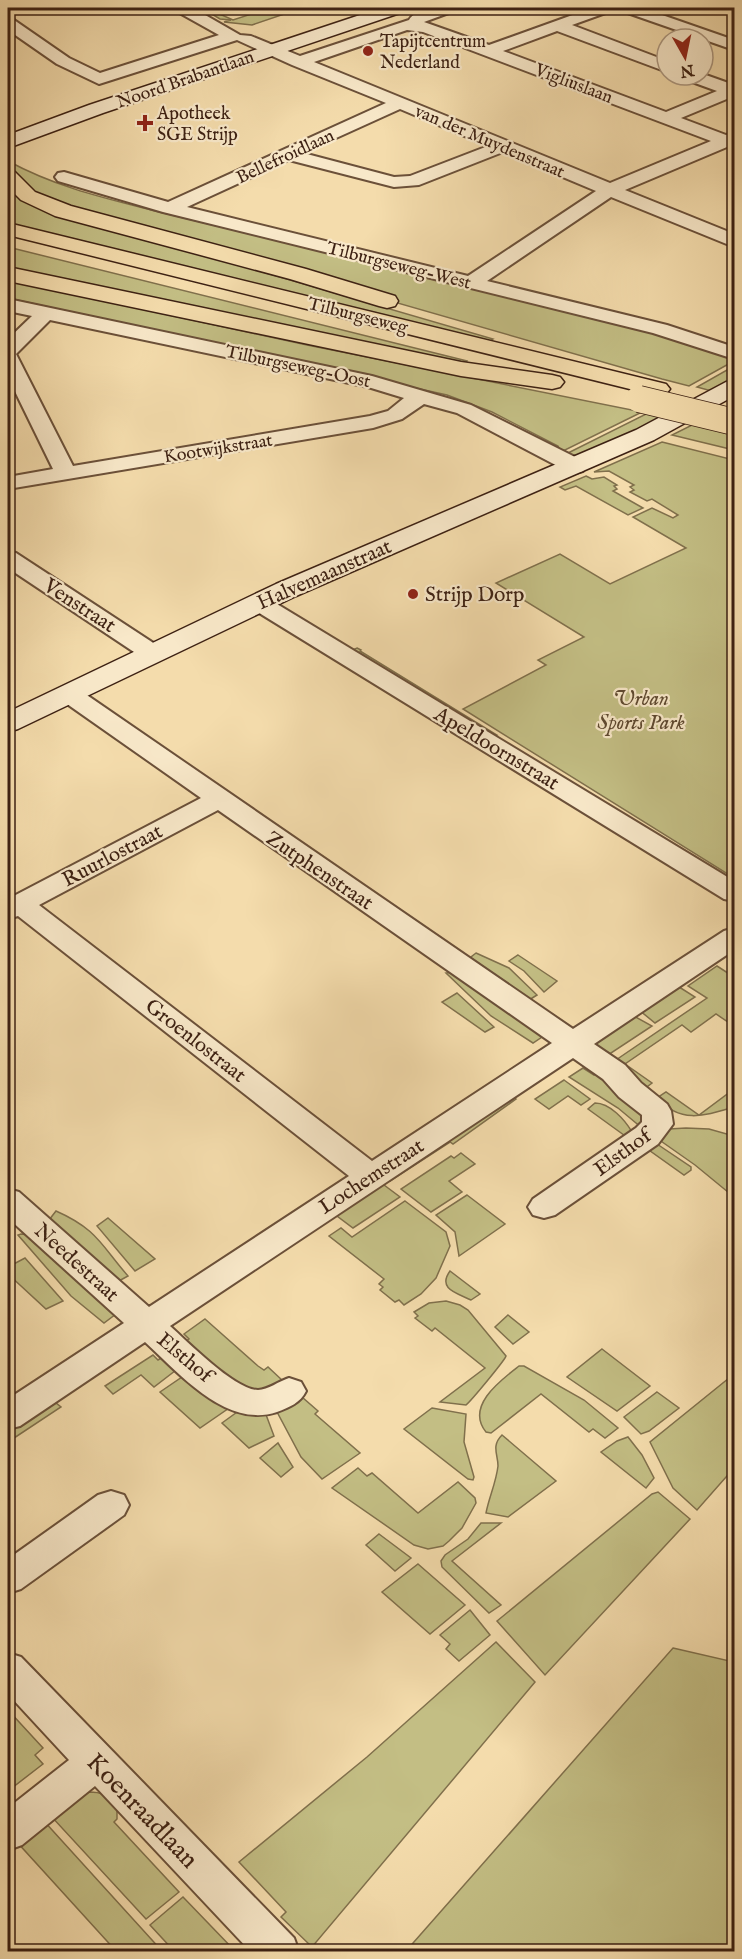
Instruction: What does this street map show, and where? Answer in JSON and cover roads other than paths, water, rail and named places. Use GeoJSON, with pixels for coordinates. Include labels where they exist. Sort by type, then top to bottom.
{"type":"FeatureCollection","features":[{"type":"Feature","properties":{"kind":"highway"},"geometry":{"type":"LineString","coordinates":[[8,176],[28,196],[63,211],[298,274],[501,336],[600,382]]}},
{"type":"Feature","properties":{"kind":"highway","name":"Tilburgseweg"},"geometry":{"type":"LineString","coordinates":[[8,229],[733,417]]}},
{"type":"Feature","properties":{"kind":"highway","name":"Tilburgseweg"},"geometry":{"type":"LineString","coordinates":[[8,242],[600,382]]}},
{"type":"Feature","properties":{"kind":"highway"},"geometry":{"type":"LineString","coordinates":[[8,274],[461,369],[600,382]]}},
{"type":"Feature","properties":{"kind":"main road"},"geometry":{"type":"LineString","coordinates":[[321,14],[345,8]]}},
{"type":"Feature","properties":{"kind":"main road","name":"Noord Brabantlaan"},"geometry":{"type":"LineString","coordinates":[[8,142],[96,109],[397,8]]}},
{"type":"Feature","properties":{"kind":"main road","name":"Noord Brabantlaan"},"geometry":{"type":"LineString","coordinates":[[28,114],[238,37],[272,29]]}},
{"type":"Feature","properties":{"kind":"main road","name":"Halvemaanstraat"},"geometry":{"type":"LineString","coordinates":[[8,723],[259,603],[645,435],[735,387]]}},
{"type":"Feature","properties":{"kind":"street","name":"van der Muydenstraat"},"geometry":{"type":"LineString","coordinates":[[182,8],[238,37],[735,241]]}},
{"type":"Feature","properties":{"kind":"street"},"geometry":{"type":"LineString","coordinates":[[298,62],[405,25],[414,25],[418,18],[448,8]]}},
{"type":"Feature","properties":{"kind":"street"},"geometry":{"type":"LineString","coordinates":[[495,51],[496,47],[605,8]]}},
{"type":"Feature","properties":{"kind":"street"},"geometry":{"type":"LineString","coordinates":[[628,8],[735,45]]}},
{"type":"Feature","properties":{"kind":"street","name":"Noord Brabantlaan"},"geometry":{"type":"LineString","coordinates":[[8,23],[63,61],[99,79],[238,37]]}},
{"type":"Feature","properties":{"kind":"street","name":"Vigliuslaan"},"geometry":{"type":"LineString","coordinates":[[414,25],[495,51],[731,141]]}},
{"type":"Feature","properties":{"kind":"street"},"geometry":{"type":"LineString","coordinates":[[556,25],[655,62]]}},
{"type":"Feature","properties":{"kind":"street"},"geometry":{"type":"LineString","coordinates":[[715,84],[734,91]]}},
{"type":"Feature","properties":{"kind":"street"},"geometry":{"type":"LineString","coordinates":[[666,118],[734,91]]}},
{"type":"Feature","properties":{"kind":"street","name":"Bellefroidlaan"},"geometry":{"type":"LineString","coordinates":[[169,208],[400,103]]}},
{"type":"Feature","properties":{"kind":"street"},"geometry":{"type":"LineString","coordinates":[[472,282],[609,190],[731,141]]}},
{"type":"Feature","properties":{"kind":"street"},"geometry":{"type":"LineString","coordinates":[[288,154],[311,162],[394,182],[413,181],[503,146]]}},
{"type":"Feature","properties":{"kind":"street"},"geometry":{"type":"LineString","coordinates":[[708,149],[735,159]]}},
{"type":"Feature","properties":{"kind":"street","name":"Tilburgseweg-West"},"geometry":{"type":"LineString","coordinates":[[64,177],[169,208],[660,329],[735,353]]}},
{"type":"Feature","properties":{"kind":"street","name":"Tilburgseweg-Oost"},"geometry":{"type":"LineString","coordinates":[[8,305],[372,382],[422,395],[479,416],[575,466]]}},
{"type":"Feature","properties":{"kind":"street"},"geometry":{"type":"LineString","coordinates":[[8,350],[47,312]]}},
{"type":"Feature","properties":{"kind":"street"},"geometry":{"type":"LineString","coordinates":[[8,357],[66,473]]}},
{"type":"Feature","properties":{"kind":"street","name":"Kootwijkstraat"},"geometry":{"type":"LineString","coordinates":[[8,483],[373,422],[395,415],[422,395]]}},
{"type":"Feature","properties":{"kind":"street","name":"Venstraat"},"geometry":{"type":"LineString","coordinates":[[8,558],[152,653]]}},
{"type":"Feature","properties":{"kind":"street","name":"Apeldoornstraat"},"geometry":{"type":"LineString","coordinates":[[259,603],[735,893]]}},
{"type":"Feature","properties":{"kind":"street","name":"Zutphenstraat"},"geometry":{"type":"LineString","coordinates":[[69,694],[573,1043]]}},
{"type":"Feature","properties":{"kind":"street","name":"Ruurlostraat"},"geometry":{"type":"LineString","coordinates":[[14,907],[218,799]]}},
{"type":"Feature","properties":{"kind":"street","name":"Groenlostraat"},"geometry":{"type":"LineString","coordinates":[[14,907],[371,1176]]}},
{"type":"Feature","properties":{"kind":"street","name":"Lochemstraat"},"geometry":{"type":"LineString","coordinates":[[8,1416],[735,937]]}},
{"type":"Feature","properties":{"kind":"street","name":"Elsthof"},"geometry":{"type":"LineString","coordinates":[[544,1207],[647,1136],[659,1119],[656,1112],[630,1090],[614,1072],[573,1043]]}},
{"type":"Feature","properties":{"kind":"street","name":"Needestraat"},"geometry":{"type":"LineString","coordinates":[[8,1200],[146,1324]]}},
{"type":"Feature","properties":{"kind":"street","name":"Elsthof"},"geometry":{"type":"LineString","coordinates":[[146,1324],[201,1374],[238,1398],[254,1404],[268,1403],[290,1391]]}},
{"type":"Feature","properties":{"kind":"street"},"geometry":{"type":"LineString","coordinates":[[8,1578],[111,1505]]}},
{"type":"Feature","properties":{"kind":"street","name":"Koenraadlaan"},"geometry":{"type":"LineString","coordinates":[[8,1669],[279,1952]]}},
{"type":"Feature","properties":{"kind":"street"},"geometry":{"type":"LineString","coordinates":[[8,1832],[97,1761]]}},
{"type":"Feature","properties":{"kind":"place","name":"Tapijtcentrum Nederland"},"geometry":{"type":"Point","coordinates":[368,51]}},
{"type":"Feature","properties":{"kind":"place","name":"Apotheek SGE Strijp"},"geometry":{"type":"Point","coordinates":[145,123]}},
{"type":"Feature","properties":{"kind":"place","name":"Strijp Dorp"},"geometry":{"type":"Point","coordinates":[413,594]}},
{"type":"Feature","properties":{"kind":"park label","name":"Urban Sports Park"},"geometry":{"type":"Point","coordinates":[641,710]}}]}
